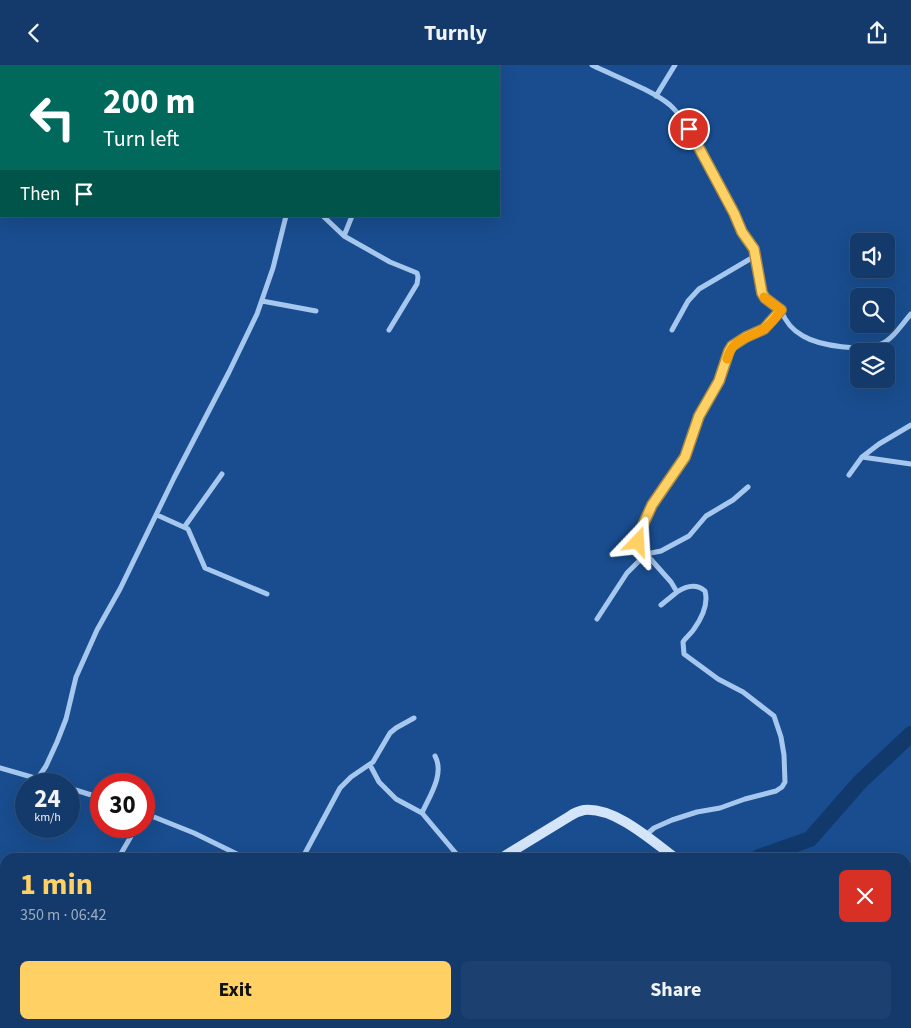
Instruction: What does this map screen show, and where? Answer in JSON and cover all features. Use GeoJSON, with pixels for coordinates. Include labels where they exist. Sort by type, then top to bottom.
{"type":"FeatureCollection","features":[{"type":"Feature","properties":{"kind":"main road"},"geometry":{"type":"LineString","coordinates":[[509,853],[570,815],[582,810],[607,813],[630,825],[668,853]]}},
{"type":"Feature","properties":{"kind":"street"},"geometry":{"type":"LineString","coordinates":[[592,65],[656,96],[674,109],[689,129],[734,213],[742,232],[751,243],[762,293],[765,298],[781,310],[788,325],[809,339],[834,345],[873,347],[885,342],[911,314]]}},
{"type":"Feature","properties":{"kind":"street"},"geometry":{"type":"LineString","coordinates":[[656,96],[675,65]]}},
{"type":"Feature","properties":{"kind":"street"},"geometry":{"type":"LineString","coordinates":[[41,773],[57,742],[68,712],[76,677],[94,638],[233,364],[262,301],[273,268],[286,217]]}},
{"type":"Feature","properties":{"kind":"street"},"geometry":{"type":"LineString","coordinates":[[324,217],[344,236],[390,262],[417,273],[417,284],[389,330]]}},
{"type":"Feature","properties":{"kind":"street"},"geometry":{"type":"LineString","coordinates":[[344,236],[352,217]]}},
{"type":"Feature","properties":{"kind":"street"},"geometry":{"type":"LineString","coordinates":[[672,330],[688,301],[700,289],[755,256]]}},
{"type":"Feature","properties":{"kind":"street"},"geometry":{"type":"LineString","coordinates":[[262,301],[316,311]]}},
{"type":"Feature","properties":{"kind":"street"},"geometry":{"type":"LineString","coordinates":[[677,592],[671,582],[646,555],[638,542],[639,534],[652,505],[685,457],[699,416],[719,381],[732,346],[764,329],[781,310]]}},
{"type":"Feature","properties":{"kind":"street"},"geometry":{"type":"LineString","coordinates":[[849,475],[862,457],[879,444],[911,425]]}},
{"type":"Feature","properties":{"kind":"street"},"geometry":{"type":"LineString","coordinates":[[862,457],[911,463]]}},
{"type":"Feature","properties":{"kind":"street"},"geometry":{"type":"LineString","coordinates":[[185,527],[222,474]]}},
{"type":"Feature","properties":{"kind":"street"},"geometry":{"type":"LineString","coordinates":[[597,619],[627,573],[646,555],[660,551],[689,536],[706,516],[733,500],[748,487]]}},
{"type":"Feature","properties":{"kind":"street"},"geometry":{"type":"LineString","coordinates":[[157,515],[185,527],[191,533],[204,567],[267,594]]}},
{"type":"Feature","properties":{"kind":"street"},"geometry":{"type":"LineString","coordinates":[[645,836],[654,828],[672,820],[776,791],[782,787],[784,782],[784,755],[781,737],[774,716],[743,692],[709,673],[684,654],[684,642],[692,632],[706,605],[705,591],[702,588],[692,586],[685,587],[661,605]]}},
{"type":"Feature","properties":{"kind":"street"},"geometry":{"type":"LineString","coordinates":[[305,853],[340,788],[351,777],[370,765],[390,733],[414,718]]}},
{"type":"Feature","properties":{"kind":"street"},"geometry":{"type":"LineString","coordinates":[[422,813],[437,777],[438,763],[436,756]]}},
{"type":"Feature","properties":{"kind":"street"},"geometry":{"type":"LineString","coordinates":[[370,765],[379,782],[396,799],[422,813],[457,853]]}},
{"type":"Feature","properties":{"kind":"street"},"geometry":{"type":"LineString","coordinates":[[0,768],[19,773]]}},
{"type":"Feature","properties":{"kind":"street"},"geometry":{"type":"LineString","coordinates":[[155,817],[194,833],[235,853]]}},
{"type":"Feature","properties":{"kind":"street"},"geometry":{"type":"LineString","coordinates":[[121,853],[130,838]]}},
{"type":"Feature","properties":{"kind":"waterway"},"geometry":{"type":"LineString","coordinates":[[770,853],[810,839],[860,782],[911,734]]}},
{"type":"Feature","properties":{"kind":"slow traffic"},"geometry":{"type":"LineString","coordinates":[[727,359],[732,346],[764,329],[781,310],[764,297]]}},
{"type":"Feature","properties":{"kind":"route"},"geometry":{"type":"LineString","coordinates":[[638,542],[639,534],[652,505],[690,448],[699,416],[719,381],[732,346],[764,329],[781,310],[765,298],[762,293],[754,249],[742,232],[734,213],[689,129]]}}]}
